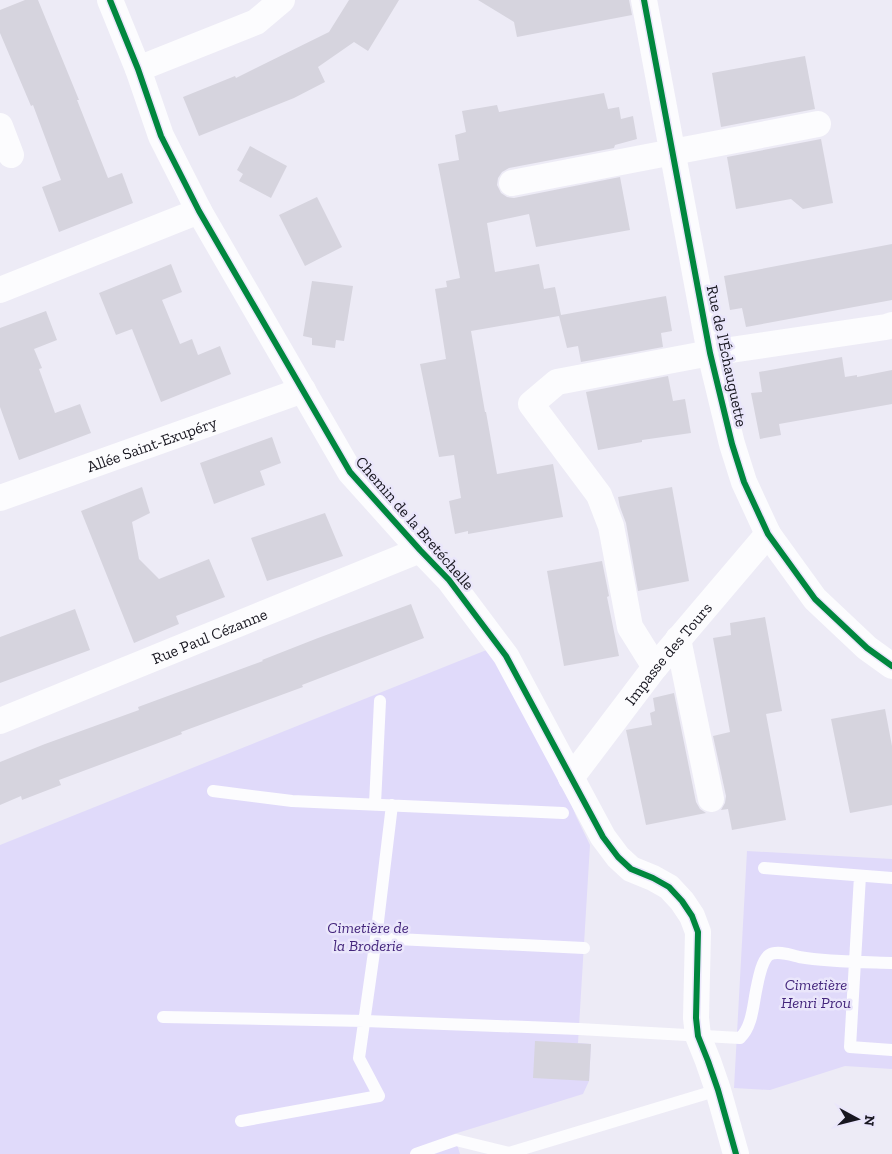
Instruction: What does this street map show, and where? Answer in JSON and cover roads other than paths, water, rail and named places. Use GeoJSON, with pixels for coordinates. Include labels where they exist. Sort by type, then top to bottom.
{"type":"FeatureCollection","features":[{"type":"Feature","properties":{"kind":"street","name":"Chemin de la Bretéchelle"},"geometry":{"type":"LineString","coordinates":[[110,0],[138,69],[160,136],[199,211],[350,472],[448,580],[506,656],[603,837],[618,857],[631,869],[653,878],[668,887],[682,901],[692,916],[698,932],[696,1018],[698,1036],[718,1090],[736,1154]]}},
{"type":"Feature","properties":{"kind":"street"},"geometry":{"type":"LineString","coordinates":[[138,69],[256,22],[282,0]]}},
{"type":"Feature","properties":{"kind":"street","name":"Rue de l'Échauguette"},"geometry":{"type":"LineString","coordinates":[[644,0],[710,354],[732,444],[744,482],[768,534],[816,600],[867,648],[892,666]]}},
{"type":"Feature","properties":{"kind":"street"},"geometry":{"type":"LineString","coordinates":[[512,183],[818,124]]}},
{"type":"Feature","properties":{"kind":"street"},"geometry":{"type":"LineString","coordinates":[[0,126],[11,155]]}},
{"type":"Feature","properties":{"kind":"street"},"geometry":{"type":"LineString","coordinates":[[0,290],[199,211]]}},
{"type":"Feature","properties":{"kind":"street"},"geometry":{"type":"LineString","coordinates":[[655,667],[630,627],[611,526],[599,495],[531,404],[557,382],[710,354],[886,328],[892,325]]}},
{"type":"Feature","properties":{"kind":"street","name":"Allée Saint-Exupéry"},"geometry":{"type":"LineString","coordinates":[[0,498],[303,390]]}},
{"type":"Feature","properties":{"kind":"street","name":"Impasse des Tours"},"geometry":{"type":"LineString","coordinates":[[571,778],[655,667],[768,534]]}},
{"type":"Feature","properties":{"kind":"street","name":"Rue Paul Cézanne"},"geometry":{"type":"LineString","coordinates":[[0,721],[420,550]]}},
{"type":"Feature","properties":{"kind":"street"},"geometry":{"type":"LineString","coordinates":[[678,639],[711,798]]}},
{"type":"Feature","properties":{"kind":"lane"},"geometry":{"type":"LineString","coordinates":[[375,804],[380,701]]}},
{"type":"Feature","properties":{"kind":"lane"},"geometry":{"type":"LineString","coordinates":[[213,792],[292,801],[563,813]]}},
{"type":"Feature","properties":{"kind":"lane"},"geometry":{"type":"LineString","coordinates":[[241,1121],[379,1096],[359,1058],[392,805]]}},
{"type":"Feature","properties":{"kind":"lane"},"geometry":{"type":"LineString","coordinates":[[764,868],[892,878]]}},
{"type":"Feature","properties":{"kind":"lane"},"geometry":{"type":"LineString","coordinates":[[860,876],[850,1047],[892,1050]]}},
{"type":"Feature","properties":{"kind":"lane"},"geometry":{"type":"LineString","coordinates":[[376,938],[584,948]]}},
{"type":"Feature","properties":{"kind":"lane"},"geometry":{"type":"LineString","coordinates":[[163,1017],[365,1021],[579,1029],[740,1038],[748,1027],[761,971],[768,956],[781,954],[810,959],[892,963]]}},
{"type":"Feature","properties":{"kind":"lane"},"geometry":{"type":"LineString","coordinates":[[416,1154],[456,1140],[509,1153],[718,1090]]}},
{"type":"Feature","properties":{"kind":"park label","name":"Cimetière de la Broderie"},"geometry":{"type":"Point","coordinates":[368,936]}},
{"type":"Feature","properties":{"kind":"park label","name":"Cimetière Henri Prou"},"geometry":{"type":"Point","coordinates":[816,993]}}]}
